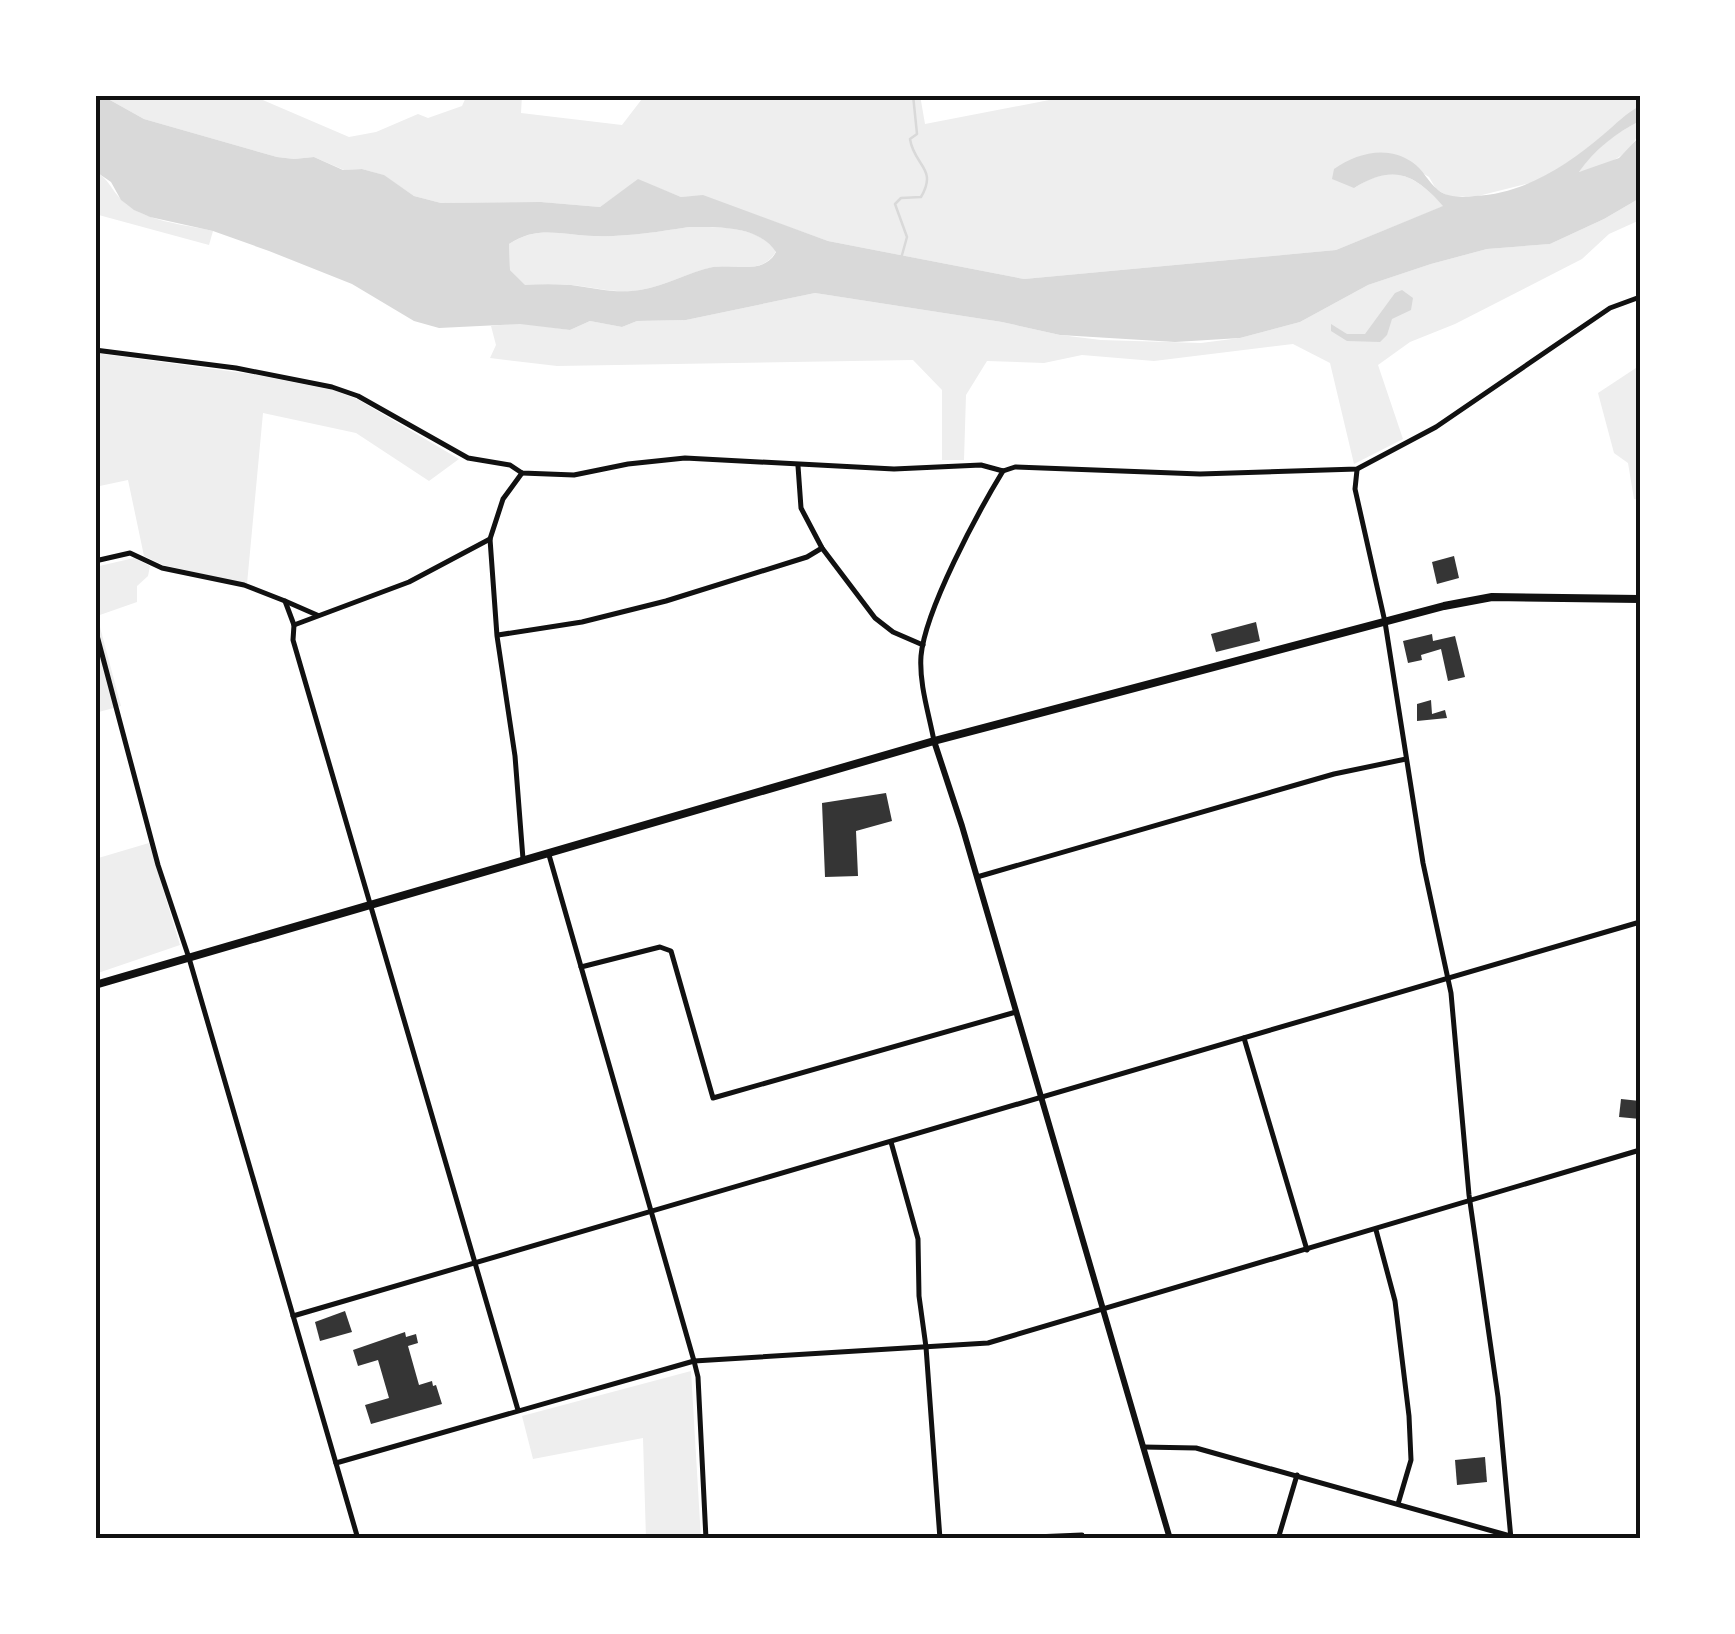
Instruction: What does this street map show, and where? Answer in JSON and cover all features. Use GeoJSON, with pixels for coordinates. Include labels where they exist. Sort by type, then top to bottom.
{"type":"FeatureCollection","features":[{"type":"Feature","properties":{"kind":"main road"},"geometry":{"type":"LineString","coordinates":[[95,986],[934,741],[1385,622],[1492,596],[1640,599]]}},
{"type":"Feature","properties":{"kind":"street"},"geometry":{"type":"LineString","coordinates":[[95,350],[270,373],[332,386],[358,396],[468,458],[510,465],[522,472],[574,475],[686,458],[894,470],[980,465],[1003,471],[1015,467],[1200,474],[1357,469],[1436,427],[1610,308],[1640,297]]}},
{"type":"Feature","properties":{"kind":"street"},"geometry":{"type":"LineString","coordinates":[[798,466],[801,508],[822,548],[875,618],[893,632],[923,645]]}},
{"type":"Feature","properties":{"kind":"street"},"geometry":{"type":"LineString","coordinates":[[1357,469],[1356,488],[1385,622],[1423,864],[1448,978],[1471,1202],[1492,1340],[1511,1538]]}},
{"type":"Feature","properties":{"kind":"street"},"geometry":{"type":"LineString","coordinates":[[1003,471],[963,546],[923,645],[921,670],[934,741],[1170,1539]]}},
{"type":"Feature","properties":{"kind":"street"},"geometry":{"type":"LineString","coordinates":[[522,472],[503,499],[490,539],[523,862]]}},
{"type":"Feature","properties":{"kind":"street"},"geometry":{"type":"LineString","coordinates":[[294,625],[409,582],[490,539]]}},
{"type":"Feature","properties":{"kind":"street"},"geometry":{"type":"LineString","coordinates":[[497,636],[582,622],[666,600],[807,557],[822,548]]}},
{"type":"Feature","properties":{"kind":"street"},"geometry":{"type":"LineString","coordinates":[[95,561],[130,552],[162,568],[244,585],[317,615]]}},
{"type":"Feature","properties":{"kind":"street"},"geometry":{"type":"LineString","coordinates":[[284,602],[294,625],[293,640],[518,1410]]}},
{"type":"Feature","properties":{"kind":"street"},"geometry":{"type":"LineString","coordinates":[[95,628],[158,865],[189,958],[358,1539]]}},
{"type":"Feature","properties":{"kind":"street"},"geometry":{"type":"LineString","coordinates":[[977,878],[1334,774],[1406,759]]}},
{"type":"Feature","properties":{"kind":"street"},"geometry":{"type":"LineString","coordinates":[[548,855],[694,1361],[706,1539]]}},
{"type":"Feature","properties":{"kind":"street"},"geometry":{"type":"LineString","coordinates":[[293,1316],[1640,922]]}},
{"type":"Feature","properties":{"kind":"street"},"geometry":{"type":"LineString","coordinates":[[582,967],[660,947],[671,952],[713,1098],[1016,1012]]}},
{"type":"Feature","properties":{"kind":"street"},"geometry":{"type":"LineString","coordinates":[[1244,1038],[1308,1250]]}},
{"type":"Feature","properties":{"kind":"street"},"geometry":{"type":"LineString","coordinates":[[892,1142],[918,1238],[918,1296],[926,1347],[940,1539]]}},
{"type":"Feature","properties":{"kind":"street"},"geometry":{"type":"LineString","coordinates":[[336,1463],[694,1361],[988,1343],[1640,1150]]}},
{"type":"Feature","properties":{"kind":"street"},"geometry":{"type":"LineString","coordinates":[[1376,1230],[1395,1301],[1409,1416],[1411,1460],[1398,1504]]}},
{"type":"Feature","properties":{"kind":"street"},"geometry":{"type":"LineString","coordinates":[[1143,1447],[1196,1448],[1521,1539]]}},
{"type":"Feature","properties":{"kind":"street"},"geometry":{"type":"LineString","coordinates":[[1278,1539],[1297,1476]]}},
{"type":"Feature","properties":{"kind":"street"},"geometry":{"type":"LineString","coordinates":[[984,1539],[1082,1535]]}},
{"type":"Feature","properties":{"kind":"shaded area"},"geometry":{"type":"Polygon","coordinates":[[[95,95],[101,95],[144,119],[277,157],[314,157],[343,170],[362,169],[384,175],[414,196],[441,203],[541,202],[600,207],[638,179],[681,197],[703,195],[828,241],[1024,279],[1336,250],[1443,206],[1422,186],[1402,176],[1380,176],[1354,188],[1332,179],[1334,169],[1352,159],[1372,153],[1392,154],[1416,165],[1442,193],[1466,197],[1494,194],[1528,184],[1560,167],[1640,106],[1640,121],[1606,142],[1579,172],[1619,158],[1640,136],[1640,198],[1604,219],[1550,244],[1487,249],[1368,285],[1300,322],[1240,338],[1175,342],[1060,335],[1002,322],[815,293],[686,320],[637,321],[622,327],[590,321],[570,330],[520,324],[439,328],[414,321],[352,284],[269,251],[134,210],[121,200],[111,182],[95,171],[95,95]],[[689,227],[618,236],[550,232],[530,235],[509,244],[510,270],[525,285],[631,291],[713,267],[757,266],[776,252],[748,232],[689,227]]]}},
{"type":"Feature","properties":{"kind":"shaded area"},"geometry":{"type":"Polygon","coordinates":[[[101,95],[251,95],[349,137],[376,132],[418,114],[428,118],[462,106],[467,95],[522,95],[521,113],[622,125],[645,95],[920,95],[925,124],[1075,95],[1640,95],[1640,106],[1573,159],[1538,181],[1478,196],[1448,196],[1436,189],[1429,177],[1389,153],[1354,188],[1381,176],[1402,176],[1422,186],[1444,206],[1336,250],[1024,279],[828,241],[703,196],[681,197],[638,180],[600,207],[541,202],[441,203],[414,196],[383,175],[362,169],[344,170],[314,157],[277,157],[144,119],[101,95]]]}},
{"type":"Feature","properties":{"kind":"shaded area"},"geometry":{"type":"Polygon","coordinates":[[[1640,121],[1634,141],[1620,156],[1579,172],[1606,142],[1640,121]]]}},
{"type":"Feature","properties":{"kind":"shaded area"},"geometry":{"type":"Polygon","coordinates":[[[95,171],[122,200],[141,213],[213,231],[209,245],[95,214],[95,171]]]}},
{"type":"Feature","properties":{"kind":"shaded area"},"geometry":{"type":"Polygon","coordinates":[[[1640,198],[1640,220],[1609,234],[1582,259],[1455,324],[1410,342],[1378,365],[1403,439],[1354,464],[1330,363],[1293,344],[1154,361],[1082,355],[1044,363],[987,361],[966,395],[964,460],[942,460],[942,390],[913,360],[557,366],[490,358],[496,345],[491,326],[520,323],[570,330],[590,321],[622,327],[637,321],[686,320],[815,293],[1101,340],[1201,343],[1240,338],[1300,322],[1368,285],[1431,264],[1487,249],[1550,244],[1640,198]]]}},
{"type":"Feature","properties":{"kind":"shaded area"},"geometry":{"type":"Polygon","coordinates":[[[689,227],[748,232],[776,251],[757,266],[714,267],[631,291],[524,285],[510,270],[509,244],[530,235],[550,232],[618,236],[689,227]]]}},
{"type":"Feature","properties":{"kind":"shaded area"},"geometry":{"type":"Polygon","coordinates":[[[1402,290],[1413,298],[1411,310],[1392,319],[1380,342],[1347,341],[1331,331],[1331,324],[1347,334],[1365,334],[1395,293],[1402,290]]]}},
{"type":"Feature","properties":{"kind":"shaded area"},"geometry":{"type":"Polygon","coordinates":[[[95,353],[257,375],[333,390],[357,399],[459,459],[429,481],[356,433],[263,413],[247,584],[163,565],[144,556],[128,480],[95,487],[95,353]]]}},
{"type":"Feature","properties":{"kind":"shaded area"},"geometry":{"type":"Polygon","coordinates":[[[1639,366],[1640,500],[1634,499],[1628,463],[1614,453],[1598,393],[1639,366]]]}},
{"type":"Feature","properties":{"kind":"shaded area"},"geometry":{"type":"Polygon","coordinates":[[[134,558],[150,566],[148,576],[137,586],[137,602],[97,616],[121,706],[95,713],[95,567],[134,558]]]}},
{"type":"Feature","properties":{"kind":"shaded area"},"geometry":{"type":"Polygon","coordinates":[[[149,843],[180,945],[95,974],[95,859],[149,843]]]}},
{"type":"Feature","properties":{"kind":"shaded area"},"geometry":{"type":"Polygon","coordinates":[[[691,1371],[701,1539],[646,1539],[643,1438],[533,1459],[522,1416],[691,1371]]]}},
{"type":"Feature","properties":{"kind":"building"},"geometry":{"type":"Polygon","coordinates":[[[1454,556],[1459,578],[1437,584],[1432,562],[1454,556]]]}},
{"type":"Feature","properties":{"kind":"building"},"geometry":{"type":"Polygon","coordinates":[[[1256,622],[1260,641],[1216,652],[1211,634],[1256,622]]]}},
{"type":"Feature","properties":{"kind":"building"},"geometry":{"type":"Polygon","coordinates":[[[1432,634],[1433,641],[1455,636],[1465,677],[1448,681],[1441,649],[1408,663],[1403,641],[1432,634]]]}},
{"type":"Feature","properties":{"kind":"building"},"geometry":{"type":"Polygon","coordinates":[[[1431,700],[1432,714],[1445,710],[1447,718],[1417,721],[1417,704],[1431,700]]]}},
{"type":"Feature","properties":{"kind":"building"},"geometry":{"type":"Polygon","coordinates":[[[886,793],[892,821],[856,831],[858,876],[825,877],[822,803],[886,793]]]}},
{"type":"Feature","properties":{"kind":"building"},"geometry":{"type":"Polygon","coordinates":[[[1621,1099],[1640,1101],[1640,1119],[1619,1117],[1621,1099]]]}},
{"type":"Feature","properties":{"kind":"building"},"geometry":{"type":"Polygon","coordinates":[[[345,1311],[352,1332],[320,1341],[315,1322],[345,1311]]]}},
{"type":"Feature","properties":{"kind":"building"},"geometry":{"type":"Polygon","coordinates":[[[405,1332],[406,1337],[416,1334],[418,1343],[408,1346],[419,1385],[432,1381],[442,1404],[371,1424],[365,1405],[389,1398],[378,1360],[358,1366],[353,1350],[405,1332]]]}},
{"type":"Feature","properties":{"kind":"building"},"geometry":{"type":"Polygon","coordinates":[[[1485,1457],[1487,1482],[1457,1485],[1455,1460],[1485,1457]]]}},
{"type":"Feature","properties":{"kind":"waterway"},"geometry":{"type":"LineString","coordinates":[[902,255],[907,237],[895,204],[901,198],[921,197],[927,180],[910,139],[917,134],[913,95]]}}]}
